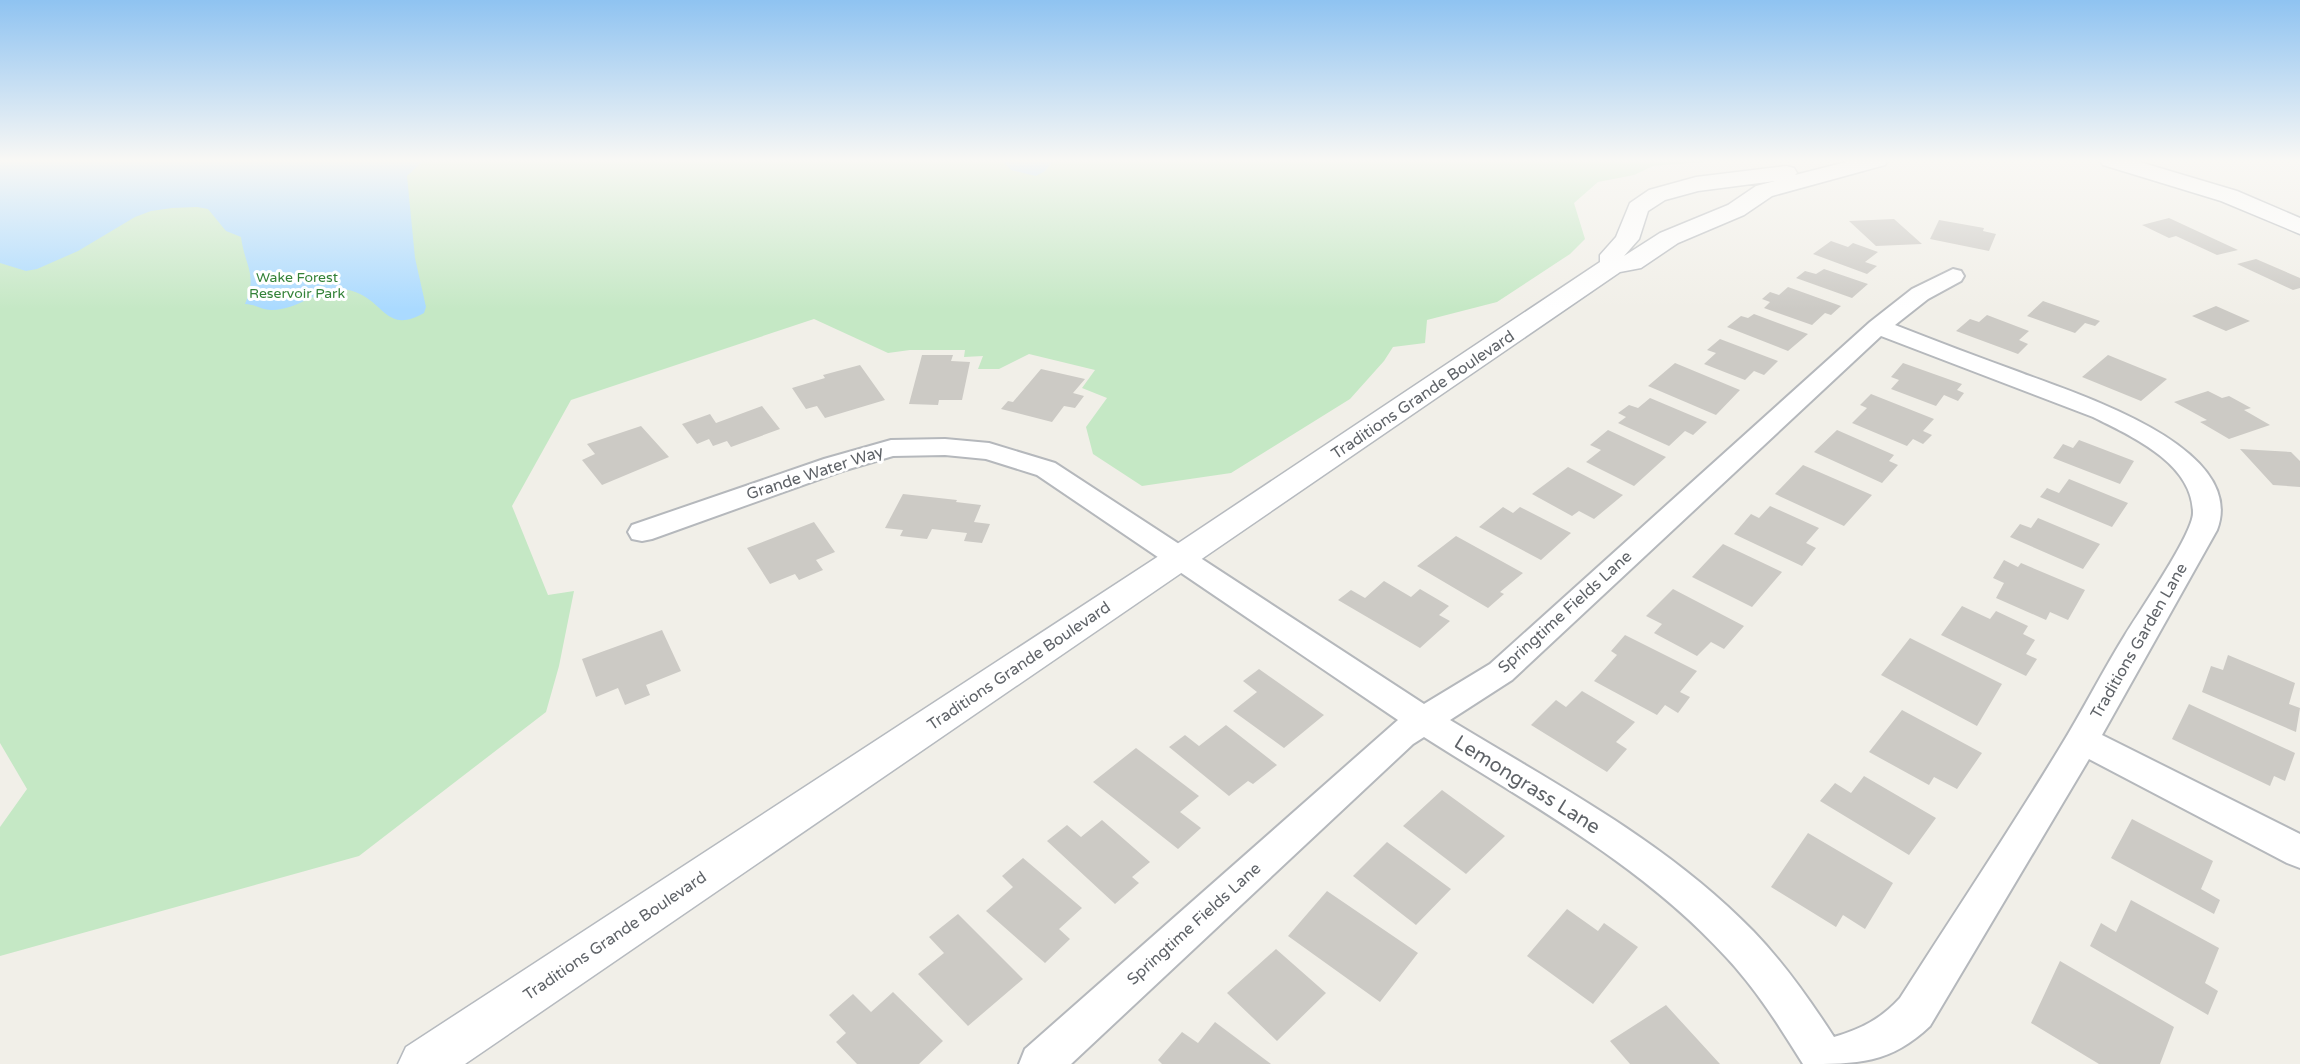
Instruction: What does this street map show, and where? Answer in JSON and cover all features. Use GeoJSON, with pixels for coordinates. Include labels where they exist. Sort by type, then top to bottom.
{"type":"FeatureCollection","features":[{"type":"Feature","properties":{"kind":"main road"},"geometry":{"type":"LineString","coordinates":[[1614,265],[1612,255],[1627,239],[1637,210]]}},
{"type":"Feature","properties":{"kind":"main road"},"geometry":{"type":"LineString","coordinates":[[1681,210],[1712,220]]}},
{"type":"Feature","properties":{"kind":"main road","name":"Traditions Grande Boulevard"},"geometry":{"type":"LineString","coordinates":[[423,1064],[1614,265],[1632,263],[1669,238],[1737,210]]}},
{"type":"Feature","properties":{"kind":"main road"},"geometry":{"type":"LineString","coordinates":[[2260,210],[2300,227]]}},
{"type":"Feature","properties":{"kind":"street","name":"Springtime Fields Lane"},"geometry":{"type":"LineString","coordinates":[[1047,1062],[1401,735],[1501,672],[1878,327],[1920,294],[1953,276]]}},
{"type":"Feature","properties":{"kind":"street","name":"Traditions Garden Lane"},"geometry":{"type":"LineString","coordinates":[[1825,1062],[1877,1042],[1903,1027],[1915,1012],[2082,740],[2201,533],[2207,513],[2204,493],[2190,472],[2170,452],[2118,420],[1878,327]]}},
{"type":"Feature","properties":{"kind":"street","name":"Grande Water Way"},"geometry":{"type":"LineString","coordinates":[[642,532],[833,465],[891,448],[945,447],[989,451],[1046,469],[1180,558]]}},
{"type":"Feature","properties":{"kind":"street","name":"Lemongrass Lane"},"geometry":{"type":"LineString","coordinates":[[1180,558],[1424,721],[1598,828],[1676,885],[1739,944],[1825,1062]]}},
{"type":"Feature","properties":{"kind":"street"},"geometry":{"type":"LineString","coordinates":[[2082,740],[2300,852]]}},
{"type":"Feature","properties":{"kind":"green space","name":"Wake Forest Reservoir Park"},"geometry":{"type":"Polygon","coordinates":[[[0,210],[1576,210],[1585,239],[1570,254],[1497,302],[1427,320],[1425,343],[1393,347],[1384,361],[1350,399],[1231,473],[1142,486],[1093,454],[1086,427],[1107,398],[1082,388],[1095,370],[1029,354],[999,369],[978,369],[983,356],[964,357],[965,350],[910,350],[888,353],[814,319],[571,400],[512,506],[548,595],[574,591],[559,666],[546,712],[359,856],[0,956],[0,827],[27,789],[0,743],[0,210]]]}},
{"type":"Feature","properties":{"kind":"water"},"geometry":{"type":"Polygon","coordinates":[[[0,210],[160,210],[135,217],[78,251],[37,269],[26,271],[0,263],[0,210]]]}},
{"type":"Feature","properties":{"kind":"water"},"geometry":{"type":"Polygon","coordinates":[[[209,210],[410,210],[415,258],[426,307],[424,313],[403,320],[395,319],[360,294],[348,290],[326,292],[282,309],[268,310],[245,304],[251,278],[241,237],[226,231],[209,210]]]}},
{"type":"Feature","properties":{"kind":"building"},"geometry":{"type":"Polygon","coordinates":[[[2169,218],[2238,250],[2217,255],[2176,236],[2169,238],[2142,225],[2169,218]]]}},
{"type":"Feature","properties":{"kind":"building"},"geometry":{"type":"Polygon","coordinates":[[[1894,219],[1922,244],[1876,246],[1849,221],[1894,219]]]}},
{"type":"Feature","properties":{"kind":"building"},"geometry":{"type":"Polygon","coordinates":[[[1939,220],[1984,228],[1983,231],[1996,234],[1989,251],[1930,239],[1939,220]]]}},
{"type":"Feature","properties":{"kind":"building"},"geometry":{"type":"Polygon","coordinates":[[[1831,241],[1848,247],[1853,243],[1878,252],[1865,262],[1877,266],[1867,274],[1813,254],[1831,241]]]}},
{"type":"Feature","properties":{"kind":"building"},"geometry":{"type":"Polygon","coordinates":[[[2256,259],[2300,278],[2300,288],[2293,290],[2237,264],[2256,259]]]}},
{"type":"Feature","properties":{"kind":"building"},"geometry":{"type":"Polygon","coordinates":[[[1824,269],[1868,284],[1852,298],[1796,278],[1805,271],[1816,274],[1824,269]]]}},
{"type":"Feature","properties":{"kind":"building"},"geometry":{"type":"Polygon","coordinates":[[[1788,287],[1841,306],[1831,315],[1825,313],[1812,325],[1764,308],[1770,302],[1762,299],[1770,292],[1779,295],[1788,287]]]}},
{"type":"Feature","properties":{"kind":"building"},"geometry":{"type":"Polygon","coordinates":[[[2043,301],[2100,321],[2095,326],[2085,323],[2075,333],[2027,316],[2043,301]]]}},
{"type":"Feature","properties":{"kind":"building"},"geometry":{"type":"Polygon","coordinates":[[[2216,306],[2250,321],[2226,331],[2192,316],[2216,306]]]}},
{"type":"Feature","properties":{"kind":"building"},"geometry":{"type":"Polygon","coordinates":[[[1754,314],[1808,334],[1788,351],[1727,327],[1741,316],[1748,318],[1754,314]]]}},
{"type":"Feature","properties":{"kind":"building"},"geometry":{"type":"Polygon","coordinates":[[[1987,315],[2029,331],[2019,340],[2028,344],[2018,354],[1956,331],[1970,319],[1979,322],[1987,315]]]}},
{"type":"Feature","properties":{"kind":"building"},"geometry":{"type":"Polygon","coordinates":[[[1720,339],[1778,361],[1764,375],[1754,371],[1745,380],[1704,364],[1716,353],[1707,350],[1720,339]]]}},
{"type":"Feature","properties":{"kind":"building"},"geometry":{"type":"Polygon","coordinates":[[[922,355],[953,355],[951,361],[970,362],[962,400],[939,400],[938,405],[909,404],[922,355]]]}},
{"type":"Feature","properties":{"kind":"building"},"geometry":{"type":"Polygon","coordinates":[[[2108,355],[2167,379],[2141,401],[2082,377],[2108,355]]]}},
{"type":"Feature","properties":{"kind":"building"},"geometry":{"type":"Polygon","coordinates":[[[1675,363],[1740,390],[1716,415],[1648,386],[1675,363]]]}},
{"type":"Feature","properties":{"kind":"building"},"geometry":{"type":"Polygon","coordinates":[[[1903,363],[1962,384],[1957,390],[1964,393],[1958,401],[1944,395],[1936,406],[1891,389],[1899,380],[1891,377],[1903,363]]]}},
{"type":"Feature","properties":{"kind":"building"},"geometry":{"type":"Polygon","coordinates":[[[860,365],[885,400],[825,418],[817,406],[806,409],[792,388],[825,378],[823,375],[860,365]]]}},
{"type":"Feature","properties":{"kind":"building"},"geometry":{"type":"Polygon","coordinates":[[[1041,369],[1085,379],[1073,393],[1084,396],[1075,408],[1064,406],[1052,422],[1001,409],[1008,401],[1013,402],[1041,369]]]}},
{"type":"Feature","properties":{"kind":"building"},"geometry":{"type":"Polygon","coordinates":[[[2208,391],[2222,398],[2229,396],[2251,408],[2244,410],[2270,425],[2229,439],[2200,422],[2207,420],[2174,402],[2208,391]]]}},
{"type":"Feature","properties":{"kind":"building"},"geometry":{"type":"Polygon","coordinates":[[[1871,394],[1934,419],[1923,431],[1932,435],[1923,444],[1913,439],[1907,446],[1852,423],[1867,408],[1860,405],[1871,394]]]}},
{"type":"Feature","properties":{"kind":"building"},"geometry":{"type":"Polygon","coordinates":[[[1650,398],[1707,422],[1693,435],[1685,431],[1669,446],[1618,423],[1626,417],[1618,413],[1629,405],[1638,408],[1650,398]]]}},
{"type":"Feature","properties":{"kind":"building"},"geometry":{"type":"Polygon","coordinates":[[[762,406],[780,429],[731,447],[727,441],[713,446],[709,439],[697,444],[682,424],[710,414],[716,423],[762,406]]]}},
{"type":"Feature","properties":{"kind":"building"},"geometry":{"type":"Polygon","coordinates":[[[641,426],[669,457],[602,485],[582,460],[595,454],[587,444],[641,426]]]}},
{"type":"Feature","properties":{"kind":"building"},"geometry":{"type":"Polygon","coordinates":[[[1608,430],[1666,457],[1634,486],[1586,462],[1601,450],[1590,445],[1608,430]]]}},
{"type":"Feature","properties":{"kind":"building"},"geometry":{"type":"Polygon","coordinates":[[[1837,430],[1894,455],[1889,461],[1898,465],[1882,483],[1814,452],[1837,430]]]}},
{"type":"Feature","properties":{"kind":"building"},"geometry":{"type":"Polygon","coordinates":[[[2079,440],[2134,461],[2120,484],[2053,458],[2063,444],[2073,448],[2079,440]]]}},
{"type":"Feature","properties":{"kind":"building"},"geometry":{"type":"Polygon","coordinates":[[[2240,449],[2291,452],[2300,461],[2300,487],[2273,485],[2240,449]]]}},
{"type":"Feature","properties":{"kind":"building"},"geometry":{"type":"Polygon","coordinates":[[[1803,465],[1872,495],[1844,526],[1775,494],[1803,465]]]}},
{"type":"Feature","properties":{"kind":"building"},"geometry":{"type":"Polygon","coordinates":[[[1568,467],[1623,495],[1594,519],[1579,511],[1572,516],[1532,494],[1568,467]]]}},
{"type":"Feature","properties":{"kind":"building"},"geometry":{"type":"Polygon","coordinates":[[[2069,479],[2128,503],[2112,527],[2040,497],[2047,488],[2059,493],[2069,479]]]}},
{"type":"Feature","properties":{"kind":"building"},"geometry":{"type":"Polygon","coordinates":[[[903,494],[981,505],[974,522],[990,524],[982,543],[964,541],[967,533],[932,529],[927,539],[900,536],[903,530],[885,528],[903,494]]]}},
{"type":"Feature","properties":{"kind":"building"},"geometry":{"type":"Polygon","coordinates":[[[1770,506],[1819,528],[1806,543],[1816,548],[1802,566],[1734,534],[1751,514],[1759,518],[1770,506]]]}},
{"type":"Feature","properties":{"kind":"building"},"geometry":{"type":"Polygon","coordinates":[[[1503,507],[1513,513],[1520,507],[1571,533],[1541,560],[1479,527],[1503,507]]]}},
{"type":"Feature","properties":{"kind":"building"},"geometry":{"type":"Polygon","coordinates":[[[2038,518],[2100,544],[2083,569],[2010,537],[2020,524],[2031,528],[2038,518]]]}},
{"type":"Feature","properties":{"kind":"building"},"geometry":{"type":"Polygon","coordinates":[[[814,522],[835,552],[816,560],[823,570],[799,580],[795,574],[770,584],[747,548],[814,522]]]}},
{"type":"Feature","properties":{"kind":"building"},"geometry":{"type":"Polygon","coordinates":[[[1456,536],[1523,573],[1500,592],[1504,594],[1488,608],[1417,566],[1456,536]]]}},
{"type":"Feature","properties":{"kind":"building"},"geometry":{"type":"Polygon","coordinates":[[[1723,544],[1782,572],[1752,607],[1692,577],[1723,544]]]}},
{"type":"Feature","properties":{"kind":"building"},"geometry":{"type":"Polygon","coordinates":[[[2004,560],[2018,567],[2021,563],[2085,590],[2068,620],[2050,612],[2046,620],[1996,598],[2004,583],[1993,578],[2004,560]]]}},
{"type":"Feature","properties":{"kind":"building"},"geometry":{"type":"Polygon","coordinates":[[[1384,581],[1411,597],[1420,589],[1449,606],[1439,615],[1450,621],[1420,648],[1338,600],[1351,590],[1365,598],[1384,581]]]}},
{"type":"Feature","properties":{"kind":"building"},"geometry":{"type":"Polygon","coordinates":[[[1673,589],[1744,626],[1724,649],[1711,642],[1697,656],[1654,633],[1662,624],[1646,616],[1673,589]]]}},
{"type":"Feature","properties":{"kind":"building"},"geometry":{"type":"Polygon","coordinates":[[[1962,606],[1990,619],[1996,611],[2028,626],[2023,634],[2035,640],[2026,654],[2037,659],[2026,676],[1941,635],[1962,606]]]}},
{"type":"Feature","properties":{"kind":"building"},"geometry":{"type":"Polygon","coordinates":[[[662,630],[681,671],[646,685],[650,695],[625,705],[618,688],[596,697],[582,659],[662,630]]]}},
{"type":"Feature","properties":{"kind":"building"},"geometry":{"type":"Polygon","coordinates":[[[1625,635],[1697,671],[1680,692],[1690,697],[1678,713],[1665,705],[1657,715],[1594,681],[1617,655],[1611,651],[1625,635]]]}},
{"type":"Feature","properties":{"kind":"building"},"geometry":{"type":"Polygon","coordinates":[[[1910,638],[2002,684],[1977,726],[1881,675],[1910,638]]]}},
{"type":"Feature","properties":{"kind":"building"},"geometry":{"type":"Polygon","coordinates":[[[2228,655],[2295,683],[2289,704],[2300,708],[2296,732],[2202,692],[2211,666],[2223,670],[2228,655]]]}},
{"type":"Feature","properties":{"kind":"building"},"geometry":{"type":"Polygon","coordinates":[[[1259,669],[1324,715],[1284,748],[1233,711],[1257,692],[1243,681],[1259,669]]]}},
{"type":"Feature","properties":{"kind":"building"},"geometry":{"type":"Polygon","coordinates":[[[1582,691],[1635,722],[1616,742],[1627,749],[1607,772],[1531,725],[1556,700],[1566,707],[1582,691]]]}},
{"type":"Feature","properties":{"kind":"building"},"geometry":{"type":"Polygon","coordinates":[[[2189,704],[2295,753],[2285,781],[2274,776],[2270,786],[2172,739],[2189,704]]]}},
{"type":"Feature","properties":{"kind":"building"},"geometry":{"type":"Polygon","coordinates":[[[1902,710],[1982,753],[1957,789],[1934,777],[1929,785],[1869,752],[1902,710]]]}},
{"type":"Feature","properties":{"kind":"building"},"geometry":{"type":"Polygon","coordinates":[[[1226,725],[1277,765],[1253,784],[1248,781],[1229,796],[1169,747],[1185,735],[1199,746],[1226,725]]]}},
{"type":"Feature","properties":{"kind":"building"},"geometry":{"type":"Polygon","coordinates":[[[1136,748],[1199,796],[1180,812],[1201,828],[1178,849],[1093,782],[1136,748]]]}},
{"type":"Feature","properties":{"kind":"building"},"geometry":{"type":"Polygon","coordinates":[[[1864,776],[1936,818],[1909,855],[1820,801],[1835,783],[1851,793],[1864,776]]]}},
{"type":"Feature","properties":{"kind":"building"},"geometry":{"type":"Polygon","coordinates":[[[1442,790],[1505,836],[1466,874],[1403,826],[1442,790]]]}},
{"type":"Feature","properties":{"kind":"building"},"geometry":{"type":"Polygon","coordinates":[[[2132,819],[2213,861],[2201,889],[2220,900],[2214,914],[2111,858],[2132,819]]]}},
{"type":"Feature","properties":{"kind":"building"},"geometry":{"type":"Polygon","coordinates":[[[1102,820],[1150,862],[1132,877],[1139,883],[1115,904],[1047,841],[1067,825],[1081,837],[1102,820]]]}},
{"type":"Feature","properties":{"kind":"building"},"geometry":{"type":"Polygon","coordinates":[[[1808,833],[1893,883],[1865,929],[1843,915],[1836,927],[1771,887],[1808,833]]]}},
{"type":"Feature","properties":{"kind":"building"},"geometry":{"type":"Polygon","coordinates":[[[1387,842],[1451,889],[1416,925],[1353,876],[1387,842]]]}},
{"type":"Feature","properties":{"kind":"building"},"geometry":{"type":"Polygon","coordinates":[[[1023,858],[1082,908],[1059,929],[1070,939],[1045,963],[986,911],[1013,887],[1002,876],[1023,858]]]}},
{"type":"Feature","properties":{"kind":"building"},"geometry":{"type":"Polygon","coordinates":[[[1327,891],[1418,953],[1380,1002],[1288,936],[1327,891]]]}},
{"type":"Feature","properties":{"kind":"building"},"geometry":{"type":"Polygon","coordinates":[[[2131,900],[2219,948],[2205,983],[2218,991],[2208,1015],[2090,946],[2101,923],[2116,932],[2131,900]]]}},
{"type":"Feature","properties":{"kind":"building"},"geometry":{"type":"Polygon","coordinates":[[[1567,909],[1598,931],[1604,923],[1638,947],[1593,1004],[1527,956],[1567,909]]]}},
{"type":"Feature","properties":{"kind":"building"},"geometry":{"type":"Polygon","coordinates":[[[958,914],[1023,979],[968,1026],[918,974],[944,953],[929,937],[958,914]]]}},
{"type":"Feature","properties":{"kind":"building"},"geometry":{"type":"Polygon","coordinates":[[[1276,949],[1326,993],[1277,1041],[1227,993],[1276,949]]]}},
{"type":"Feature","properties":{"kind":"building"},"geometry":{"type":"Polygon","coordinates":[[[2060,961],[2174,1027],[2160,1064],[2099,1064],[2031,1023],[2060,961]]]}},
{"type":"Feature","properties":{"kind":"building"},"geometry":{"type":"Polygon","coordinates":[[[893,992],[943,1041],[919,1064],[857,1064],[836,1042],[846,1033],[829,1015],[853,994],[871,1012],[893,992]]]}},
{"type":"Feature","properties":{"kind":"building"},"geometry":{"type":"Polygon","coordinates":[[[1666,1005],[1720,1064],[1630,1064],[1610,1041],[1666,1005]]]}},
{"type":"Feature","properties":{"kind":"building"},"geometry":{"type":"Polygon","coordinates":[[[1215,1022],[1271,1064],[1162,1064],[1158,1060],[1182,1032],[1198,1043],[1215,1022]]]}}]}
